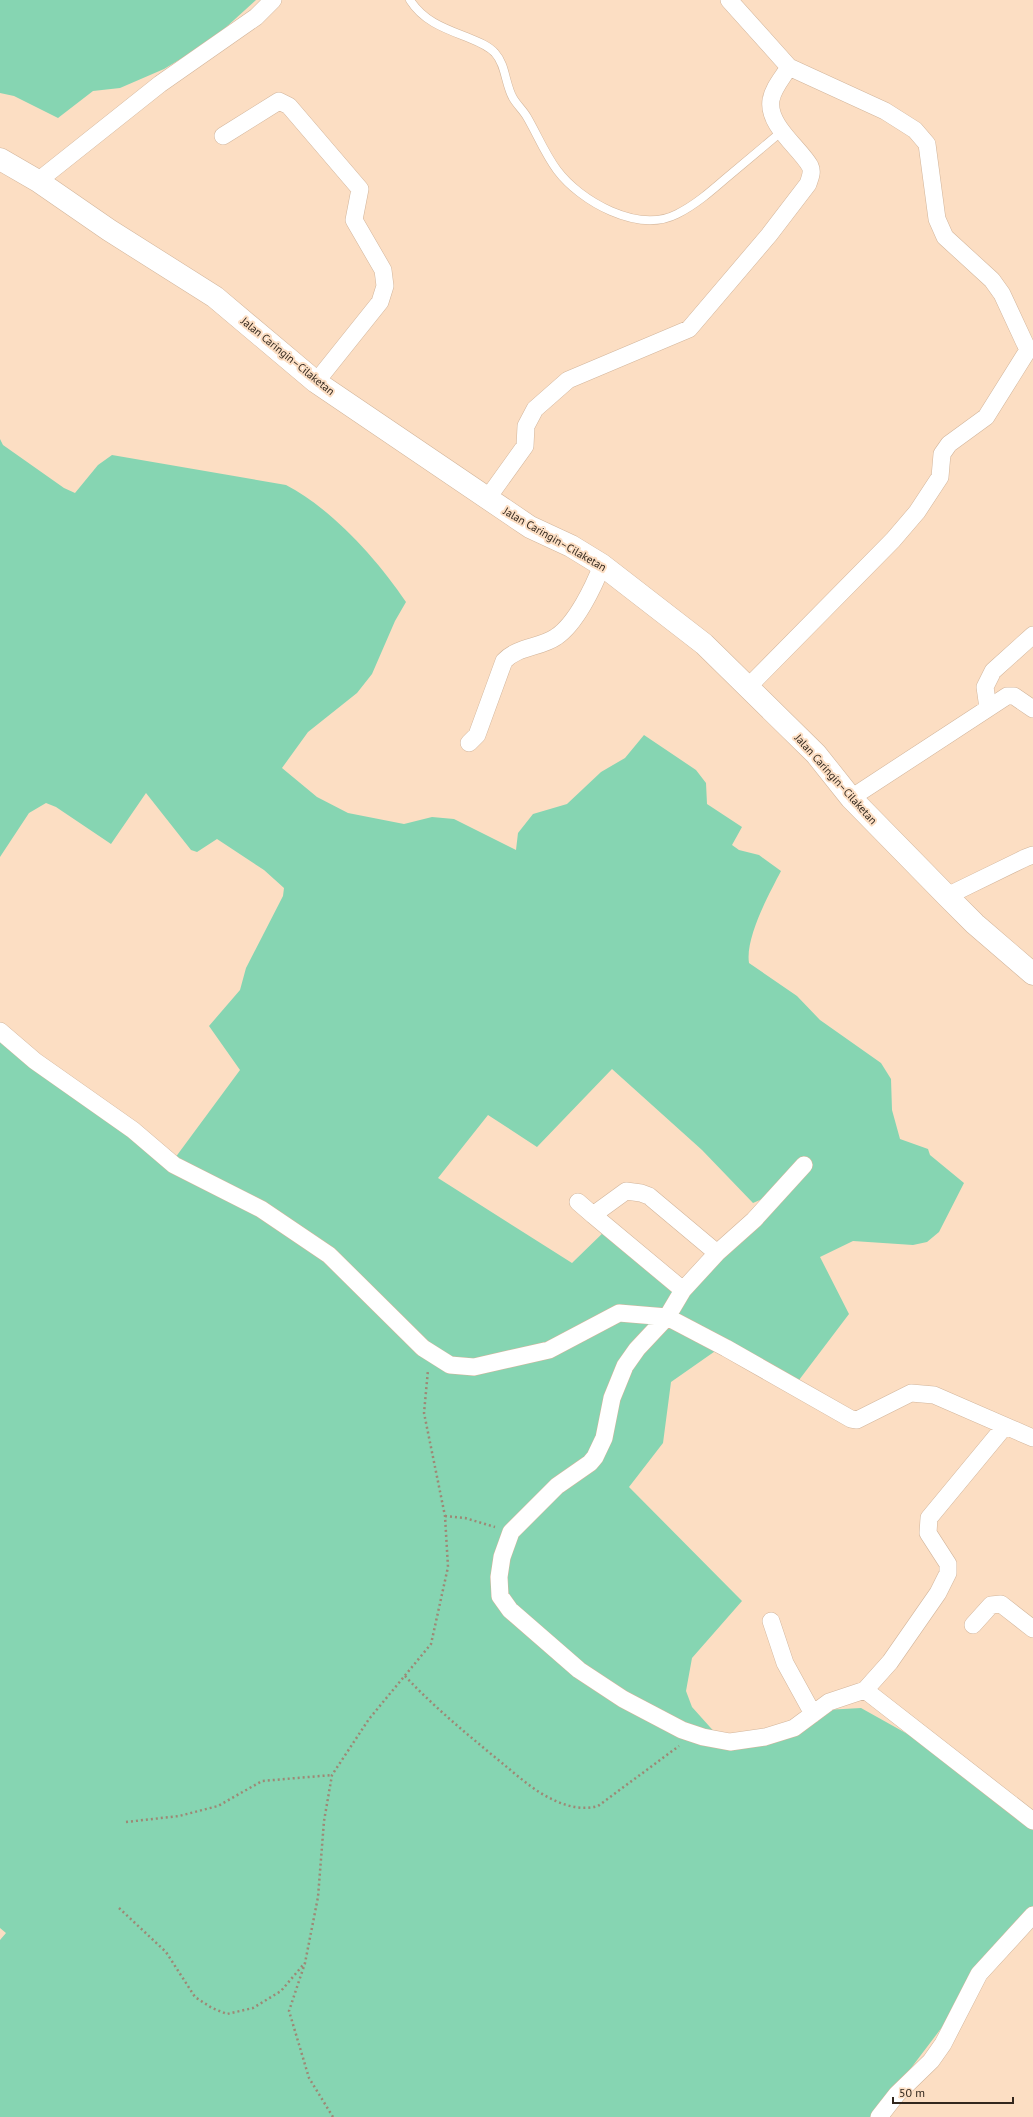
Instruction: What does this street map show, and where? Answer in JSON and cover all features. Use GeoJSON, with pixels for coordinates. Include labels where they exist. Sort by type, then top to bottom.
{"type":"FeatureCollection","features":[{"type":"Feature","properties":{"kind":"street"},"geometry":{"type":"LineString","coordinates":[[38,181],[160,84],[256,16],[273,0]]}},
{"type":"Feature","properties":{"kind":"street"},"geometry":{"type":"LineString","coordinates":[[729,0],[789,67],[885,111],[915,130],[927,144],[937,219],[945,237],[992,280],[1002,294],[1031,347],[986,417],[949,444],[942,454],[940,477],[916,512],[893,540],[748,687]]}},
{"type":"Feature","properties":{"kind":"street"},"geometry":{"type":"LineString","coordinates":[[487,499],[525,446],[526,426],[535,409],[568,380],[689,329],[769,235],[808,184],[811,175],[810,166],[781,132],[772,109],[771,100],[776,88],[789,67]]}},
{"type":"Feature","properties":{"kind":"street"},"geometry":{"type":"LineString","coordinates":[[223,136],[279,101],[289,106],[360,189],[354,220],[384,270],[385,286],[380,302],[316,382]]}},
{"type":"Feature","properties":{"kind":"street","name":"Jalan Caringin–Cilaketan"},"geometry":{"type":"LineString","coordinates":[[0,159],[38,181],[109,230],[215,297],[316,382],[530,527],[571,546],[602,565],[704,644],[816,754],[851,798],[947,896],[975,924],[1033,974]]}},
{"type":"Feature","properties":{"kind":"street"},"geometry":{"type":"LineString","coordinates":[[469,743],[477,734],[504,661],[511,654],[556,637],[572,621],[593,590],[602,565]]}},
{"type":"Feature","properties":{"kind":"street"},"geometry":{"type":"LineString","coordinates":[[988,708],[985,687],[993,671],[1033,635]]}},
{"type":"Feature","properties":{"kind":"street"},"geometry":{"type":"LineString","coordinates":[[851,798],[1007,696],[1014,696],[1033,709]]}},
{"type":"Feature","properties":{"kind":"street"},"geometry":{"type":"LineString","coordinates":[[947,896],[1024,858],[1033,856]]}},
{"type":"Feature","properties":{"kind":"street"},"geometry":{"type":"LineString","coordinates":[[0,1031],[35,1061],[134,1130],[174,1165],[261,1209],[329,1255],[423,1348],[450,1365],[474,1368],[549,1350],[619,1312],[667,1317],[726,1348],[851,1419],[858,1420],[911,1393],[920,1392],[934,1395],[1033,1438]]}},
{"type":"Feature","properties":{"kind":"street"},"geometry":{"type":"LineString","coordinates":[[804,1165],[754,1220],[717,1253],[683,1290],[667,1317],[637,1349],[625,1366],[612,1398],[604,1438],[590,1464],[557,1486],[511,1532],[502,1557],[499,1577],[500,1596],[510,1610],[580,1670],[623,1699],[682,1730],[703,1737],[730,1742],[765,1737],[794,1728],[829,1702],[865,1690],[890,1662],[938,1593],[948,1573],[948,1564],[928,1533],[929,1518],[1005,1426]]}},
{"type":"Feature","properties":{"kind":"street"},"geometry":{"type":"LineString","coordinates":[[593,1214],[626,1191],[641,1193],[649,1196],[717,1253]]}},
{"type":"Feature","properties":{"kind":"street"},"geometry":{"type":"LineString","coordinates":[[578,1202],[683,1290]]}},
{"type":"Feature","properties":{"kind":"street"},"geometry":{"type":"LineString","coordinates":[[974,1625],[991,1605],[1001,1604],[1033,1630]]}},
{"type":"Feature","properties":{"kind":"street"},"geometry":{"type":"LineString","coordinates":[[772,1621],[785,1663],[813,1714]]}},
{"type":"Feature","properties":{"kind":"street"},"geometry":{"type":"LineString","coordinates":[[865,1690],[1033,1821]]}},
{"type":"Feature","properties":{"kind":"street"},"geometry":{"type":"LineString","coordinates":[[879,2117],[896,2094],[931,2061],[943,2044],[979,1974],[1033,1915]]}},
{"type":"Feature","properties":{"kind":"lane"},"geometry":{"type":"LineString","coordinates":[[410,0],[416,10],[441,28],[483,44],[495,52],[500,59],[506,84],[513,98],[526,116],[557,170],[578,192],[620,215],[637,219],[654,220],[675,215],[695,204],[781,132]]}},
{"type":"Feature","properties":{"kind":"path"},"geometry":{"type":"LineString","coordinates":[[333,2117],[308,2078],[289,2011],[305,1963],[318,1897],[324,1822],[332,1776],[369,1719],[431,1644],[448,1567],[445,1516],[424,1413],[429,1374],[423,1348]]}},
{"type":"Feature","properties":{"kind":"path"},"geometry":{"type":"LineString","coordinates":[[445,1516],[465,1518],[511,1532]]}},
{"type":"Feature","properties":{"kind":"path"},"geometry":{"type":"LineString","coordinates":[[405,1676],[444,1715],[524,1781],[553,1800],[573,1807],[588,1809],[598,1806],[684,1743],[703,1737]]}},
{"type":"Feature","properties":{"kind":"path"},"geometry":{"type":"LineString","coordinates":[[126,1822],[179,1816],[218,1806],[262,1781],[332,1776]]}},
{"type":"Feature","properties":{"kind":"path"},"geometry":{"type":"LineString","coordinates":[[119,1908],[166,1952],[195,1997],[212,2008],[227,2014],[253,2008],[281,1991],[305,1963]]}},
{"type":"Feature","properties":{"kind":"green space"},"geometry":{"type":"Polygon","coordinates":[[[0,0],[256,0],[212,40],[164,69],[120,88],[93,91],[58,118],[14,96],[0,93],[0,0]]]}},
{"type":"Feature","properties":{"kind":"green space"},"geometry":{"type":"Polygon","coordinates":[[[0,439],[3,445],[64,488],[75,493],[98,465],[112,455],[286,485],[320,507],[337,521],[367,552],[406,602],[395,621],[372,674],[357,693],[308,732],[282,768],[317,797],[348,813],[404,824],[432,817],[454,819],[516,850],[518,833],[533,814],[567,804],[601,772],[625,758],[644,735],[696,770],[706,783],[707,804],[742,827],[732,845],[739,850],[759,855],[781,871],[754,929],[749,953],[749,963],[797,996],[820,1020],[881,1063],[891,1079],[892,1110],[900,1139],[928,1149],[930,1155],[964,1183],[939,1232],[927,1242],[913,1245],[853,1241],[820,1257],[849,1314],[796,1384],[721,1347],[671,1382],[663,1443],[629,1487],[742,1601],[692,1658],[686,1691],[692,1707],[718,1736],[742,1749],[825,1710],[861,1708],[920,1741],[1033,1830],[1033,1907],[874,2117],[0,2117],[0,1940],[6,1933],[0,1928],[0,1038],[175,1158],[240,1070],[209,1026],[240,990],[246,968],[283,896],[284,888],[264,870],[217,839],[197,852],[191,850],[146,793],[111,844],[56,807],[46,803],[29,813],[0,857],[0,439]],[[612,1069],[537,1147],[488,1115],[438,1178],[572,1263],[609,1227],[677,1291],[772,1195],[753,1203],[702,1150],[612,1069]]]}}]}
